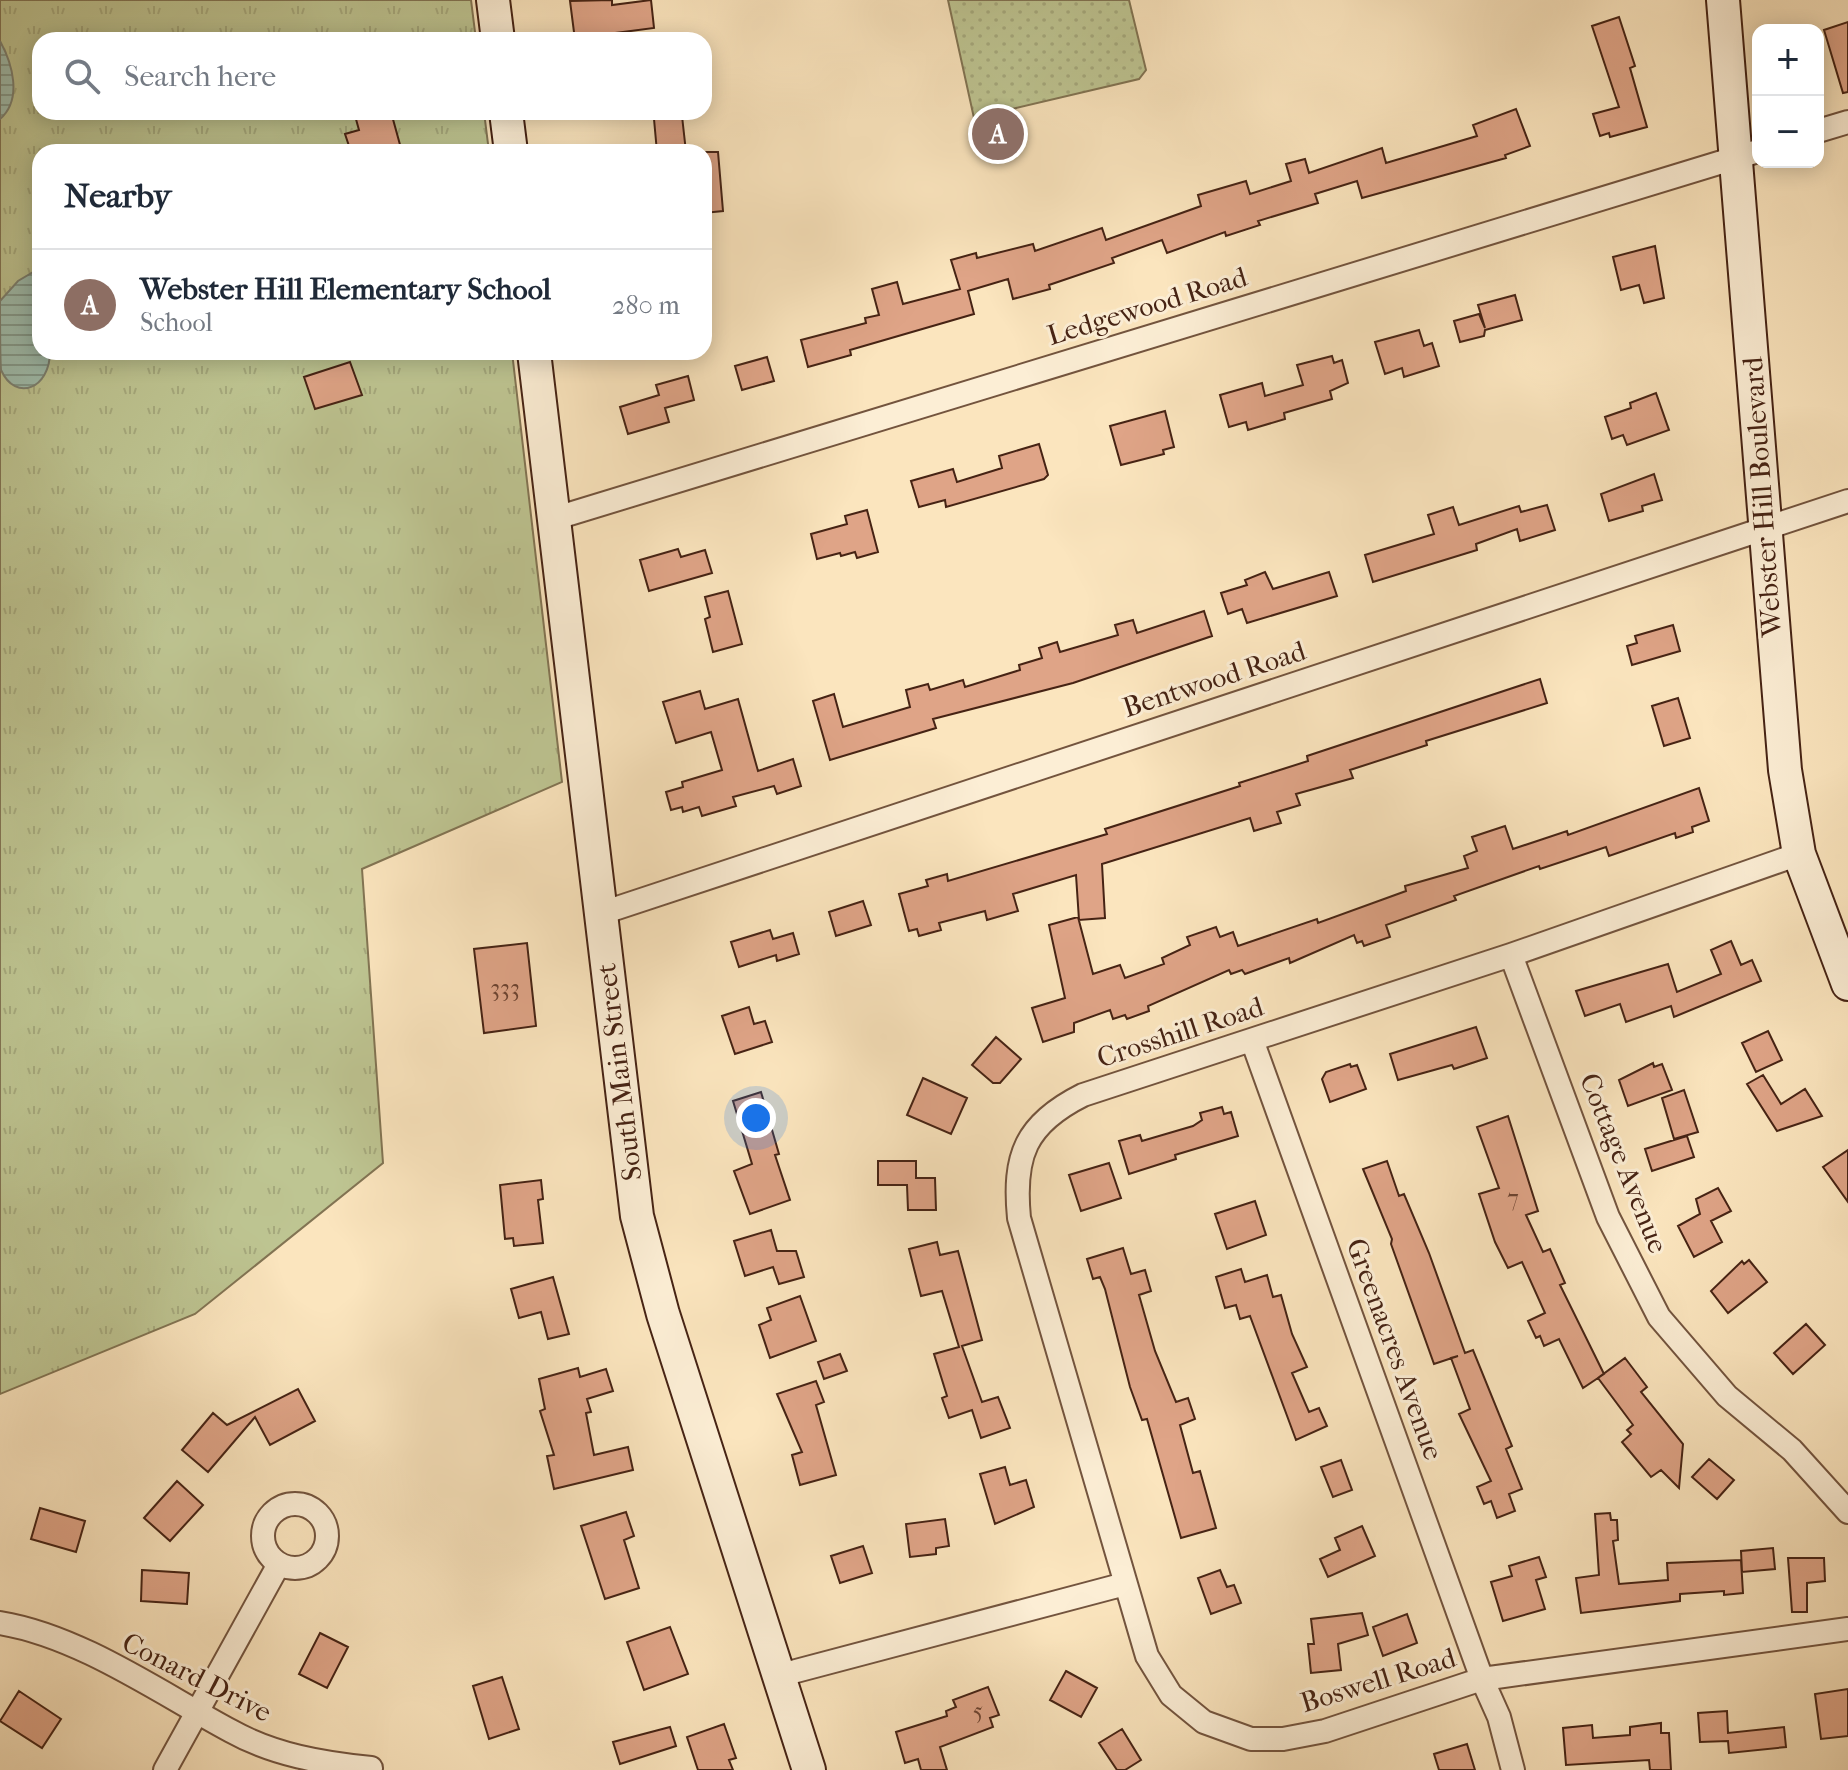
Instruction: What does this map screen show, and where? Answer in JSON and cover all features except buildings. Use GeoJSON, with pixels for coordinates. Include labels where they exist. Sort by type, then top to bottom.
{"type":"FeatureCollection","features":[{"type":"Feature","properties":{"kind":"main road"},"geometry":{"type":"LineString","coordinates":[[493,0],[497,32]]}},
{"type":"Feature","properties":{"kind":"main road","name":"Webster Hill Boulevard"},"geometry":{"type":"LineString","coordinates":[[1723,0],[1747,154],[1776,701],[1799,854],[1848,984]]}},
{"type":"Feature","properties":{"kind":"main road"},"geometry":{"type":"LineString","coordinates":[[507,120],[510,144]]}},
{"type":"Feature","properties":{"kind":"main road","name":"South Main Street"},"geometry":{"type":"LineString","coordinates":[[535,360],[637,1216],[663,1314],[809,1770]]}},
{"type":"Feature","properties":{"kind":"street"},"geometry":{"type":"LineString","coordinates":[[1824,129],[1848,122]]}},
{"type":"Feature","properties":{"kind":"street","name":"Ledgewood Road"},"geometry":{"type":"LineString","coordinates":[[553,519],[1747,154]]}},
{"type":"Feature","properties":{"kind":"street","name":"Bentwood Road"},"geometry":{"type":"LineString","coordinates":[[599,914],[1848,501]]}},
{"type":"Feature","properties":{"kind":"street","name":"Crosshill Road"},"geometry":{"type":"LineString","coordinates":[[1125,1584],[1019,1218],[1018,1168],[1034,1131],[1065,1104],[1083,1095],[1511,955],[1799,854]]}},
{"type":"Feature","properties":{"kind":"street","name":"Cottage Avenue"},"geometry":{"type":"LineString","coordinates":[[1511,955],[1608,1217],[1659,1317],[1727,1396],[1792,1450],[1848,1512]]}},
{"type":"Feature","properties":{"kind":"street","name":"Greenacres Avenue"},"geometry":{"type":"LineString","coordinates":[[1252,1040],[1482,1679],[1499,1717],[1513,1770]]}},
{"type":"Feature","properties":{"kind":"street"},"geometry":{"type":"LineString","coordinates":[[165,1770],[279,1564]]}},
{"type":"Feature","properties":{"kind":"street"},"geometry":{"type":"LineString","coordinates":[[781,1675],[1125,1584]]}},
{"type":"Feature","properties":{"kind":"street","name":"Boswell Road"},"geometry":{"type":"LineString","coordinates":[[1125,1584],[1147,1656],[1158,1676],[1186,1709],[1225,1732],[1251,1739],[1305,1736],[1482,1679],[1848,1629]]}},
{"type":"Feature","properties":{"kind":"street","name":"Conard Drive"},"geometry":{"type":"LineString","coordinates":[[0,1623],[56,1638],[197,1710],[231,1732],[273,1750],[321,1763],[371,1768]]}},
{"type":"Feature","properties":{"kind":"green space"},"geometry":{"type":"Polygon","coordinates":[[[0,0],[471,0],[475,32],[32,32],[32,120],[485,120],[488,144],[32,144],[32,360],[513,360],[562,782],[362,869],[383,1163],[195,1314],[0,1394],[0,0]]]}},
{"type":"Feature","properties":{"kind":"green space"},"geometry":{"type":"Polygon","coordinates":[[[948,0],[1129,0],[1146,70],[1139,79],[974,118],[948,0]]]}},
{"type":"Feature","properties":{"kind":"shaded area"},"geometry":{"type":"Polygon","coordinates":[[[0,41],[11,70],[13,91],[7,111],[0,119],[0,41]]]}},
{"type":"Feature","properties":{"kind":"shaded area"},"geometry":{"type":"Polygon","coordinates":[[[32,273],[32,360],[49,360],[38,382],[23,388],[7,380],[1,370],[0,301],[18,281],[32,273]]]}},
{"type":"Feature","properties":{"kind":"place","name":"Webster Hill Elementary School"},"geometry":{"type":"Point","coordinates":[998,134]}}]}
